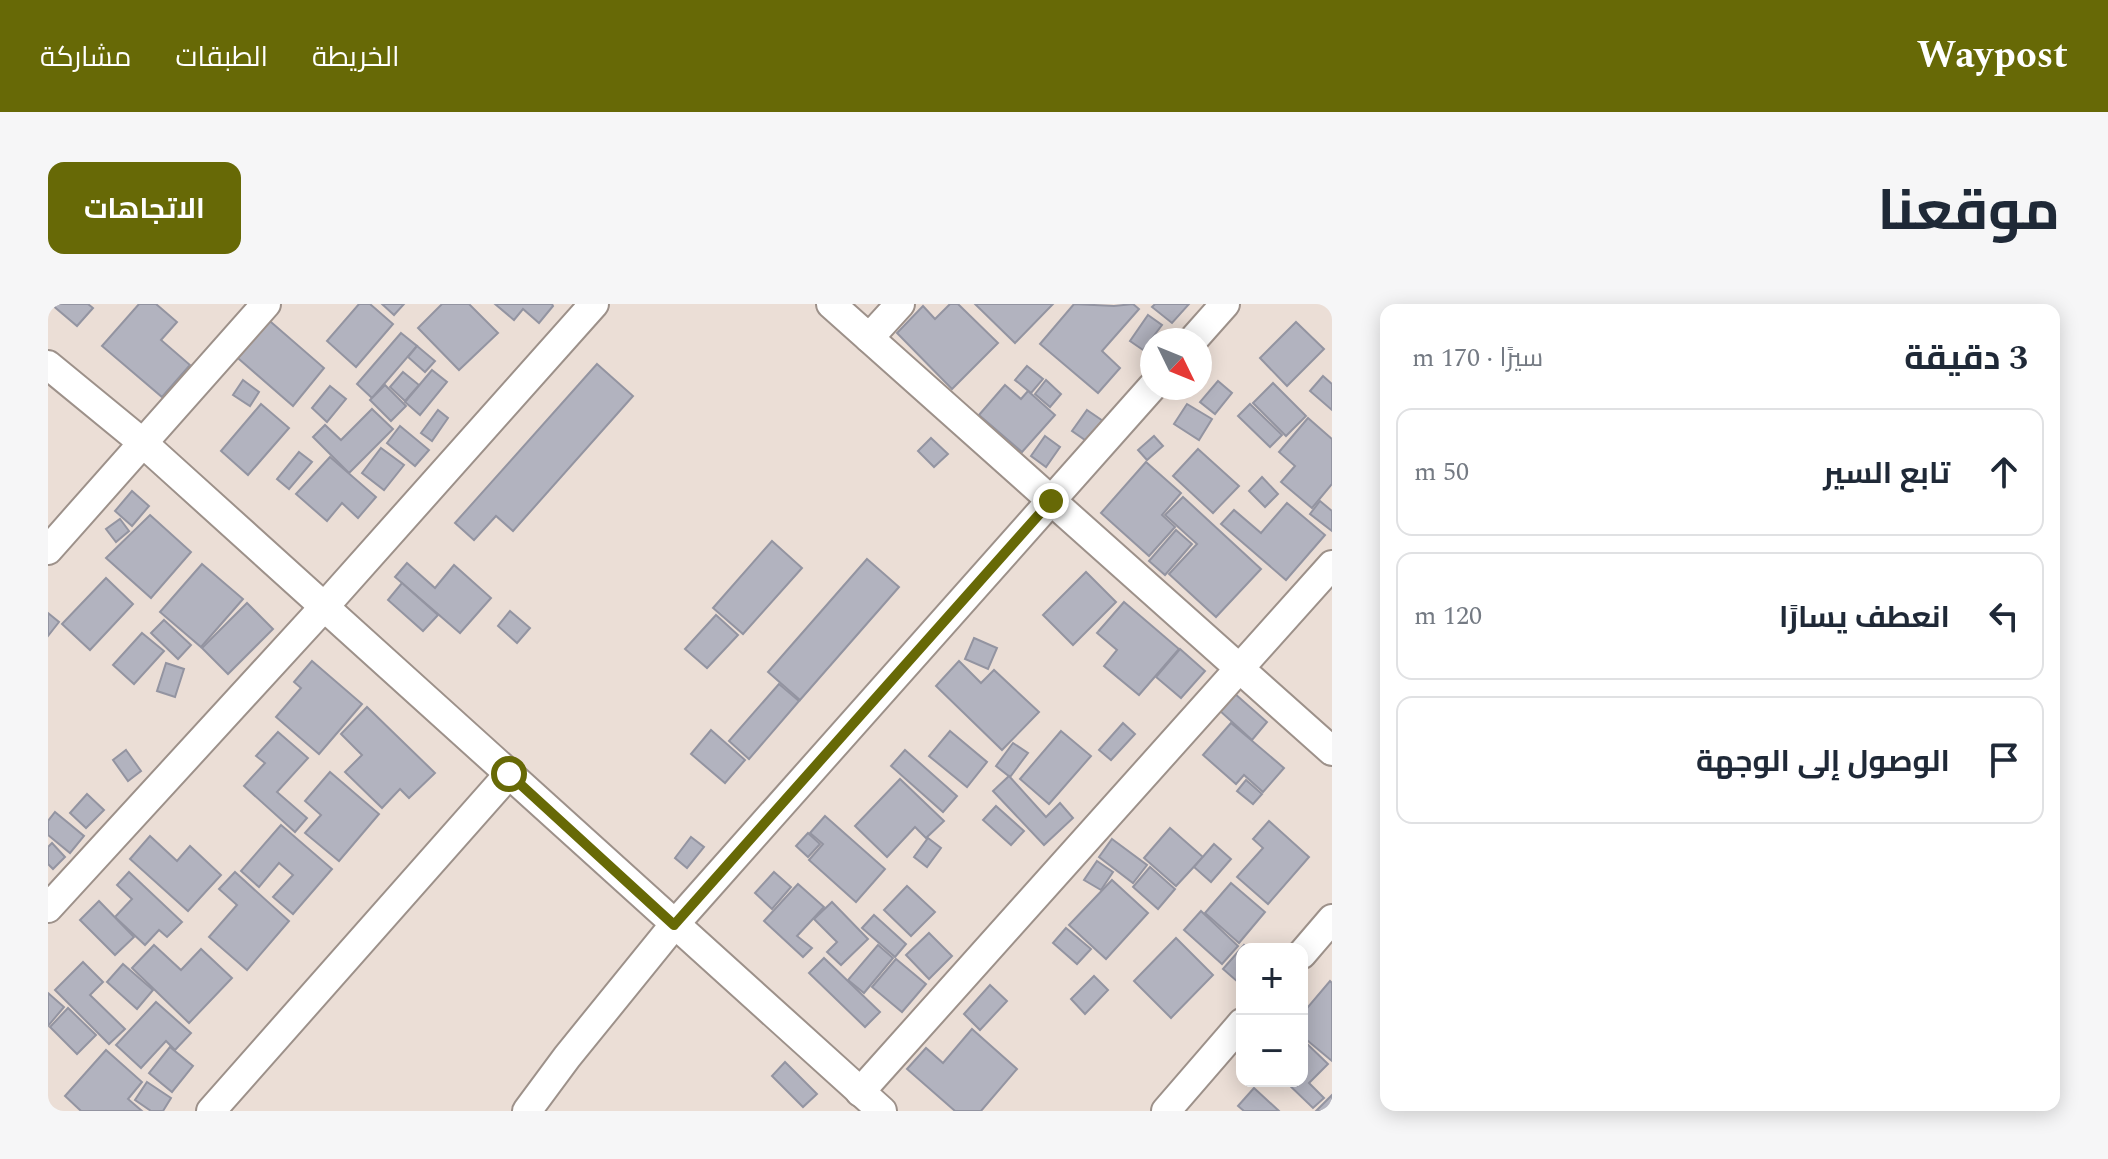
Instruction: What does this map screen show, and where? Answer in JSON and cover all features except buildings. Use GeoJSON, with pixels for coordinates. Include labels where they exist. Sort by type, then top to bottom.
{"type":"FeatureCollection","features":[{"type":"Feature","properties":{"kind":"street"},"geometry":{"type":"LineString","coordinates":[[48,550],[266,304]]}},
{"type":"Feature","properties":{"kind":"street"},"geometry":{"type":"LineString","coordinates":[[48,908],[324,607],[594,304]]}},
{"type":"Feature","properties":{"kind":"street"},"geometry":{"type":"LineString","coordinates":[[831,304],[1332,751]]}},
{"type":"Feature","properties":{"kind":"street"},"geometry":{"type":"LineString","coordinates":[[869,338],[900,304]]}},
{"type":"Feature","properties":{"kind":"street"},"geometry":{"type":"LineString","coordinates":[[1204,328],[1225,304]]}},
{"type":"Feature","properties":{"kind":"street"},"geometry":{"type":"LineString","coordinates":[[48,365],[143,443],[882,1111]]}},
{"type":"Feature","properties":{"kind":"street"},"geometry":{"type":"LineString","coordinates":[[527,1111],[674,925],[1140,400]]}},
{"type":"Feature","properties":{"kind":"street"},"geometry":{"type":"LineString","coordinates":[[860,1092],[1332,565]]}},
{"type":"Feature","properties":{"kind":"street"},"geometry":{"type":"LineString","coordinates":[[211,1111],[509,774]]}},
{"type":"Feature","properties":{"kind":"street"},"geometry":{"type":"LineString","coordinates":[[1308,947],[1332,919]]}},
{"type":"Feature","properties":{"kind":"street"},"geometry":{"type":"LineString","coordinates":[[1166,1111],[1236,1030]]}},
{"type":"Feature","properties":{"kind":"route"},"geometry":{"type":"LineString","coordinates":[[509,774],[674,925],[1051,501]]}}]}
